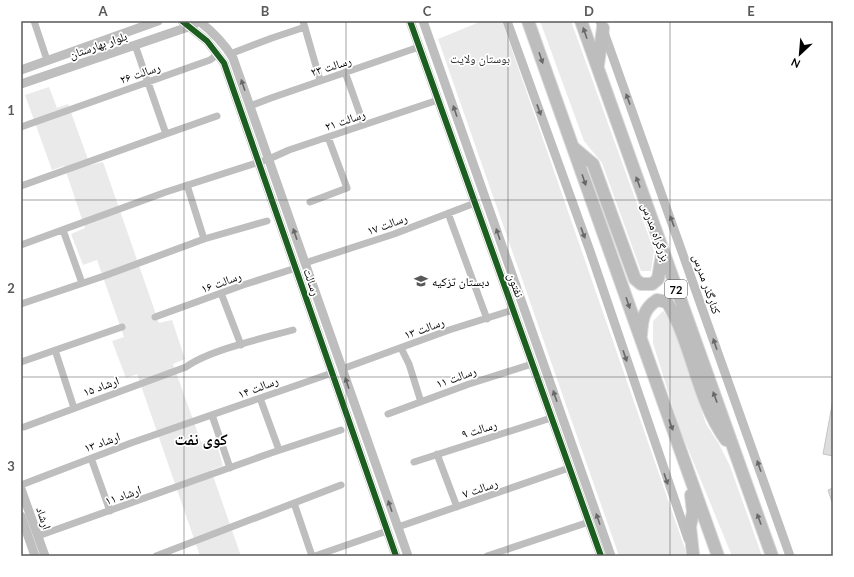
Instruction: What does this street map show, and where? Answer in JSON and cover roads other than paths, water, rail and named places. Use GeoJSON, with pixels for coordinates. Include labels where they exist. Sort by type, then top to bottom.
{"type":"FeatureCollection","features":[{"type":"Feature","properties":{"kind":"highway"},"geometry":{"type":"LineString","coordinates":[[528,21],[718,556]]}},
{"type":"Feature","properties":{"kind":"highway","name":"بزرگراه مدرس"},"geometry":{"type":"LineString","coordinates":[[581,21],[772,556]]}},
{"type":"Feature","properties":{"kind":"highway"},"geometry":{"type":"LineString","coordinates":[[597,68],[601,24]]}},
{"type":"Feature","properties":{"kind":"highway"},"geometry":{"type":"LineString","coordinates":[[572,146],[593,164],[635,278],[641,284],[652,284],[658,279],[662,249]]}},
{"type":"Feature","properties":{"kind":"highway"},"geometry":{"type":"LineString","coordinates":[[640,339],[642,317],[646,309],[657,300],[667,302],[677,319],[701,392],[714,423],[734,450]]}},
{"type":"Feature","properties":{"kind":"highway"},"geometry":{"type":"LineString","coordinates":[[687,470],[693,512],[690,527],[694,555]]}},
{"type":"Feature","properties":{"kind":"street"},"geometry":{"type":"LineString","coordinates":[[34,21],[47,60]]}},
{"type":"Feature","properties":{"kind":"street","name":"بلوار بهارستان"},"geometry":{"type":"LineString","coordinates":[[21,70],[158,21]]}},
{"type":"Feature","properties":{"kind":"street","name":"نفتون"},"geometry":{"type":"LineString","coordinates":[[410,21],[601,556]]}},
{"type":"Feature","properties":{"kind":"street","name":"نفتون"},"geometry":{"type":"LineString","coordinates":[[423,21],[610,556]]}},
{"type":"Feature","properties":{"kind":"street"},"geometry":{"type":"LineString","coordinates":[[507,21],[587,244],[694,555]]}},
{"type":"Feature","properties":{"kind":"street","name":"بلوار بهارستان"},"geometry":{"type":"LineString","coordinates":[[21,84],[135,45],[186,24],[202,22]]}},
{"type":"Feature","properties":{"kind":"street","name":"رسالت"},"geometry":{"type":"LineString","coordinates":[[202,22],[220,39],[230,54],[269,159],[408,556]]}},
{"type":"Feature","properties":{"kind":"street","name":"رسالت"},"geometry":{"type":"LineString","coordinates":[[186,24],[207,41],[224,63],[396,556]]}},
{"type":"Feature","properties":{"kind":"street"},"geometry":{"type":"LineString","coordinates":[[230,54],[304,24],[320,80]]}},
{"type":"Feature","properties":{"kind":"street","name":"کنارگذر مدرس"},"geometry":{"type":"LineString","coordinates":[[601,24],[790,556]]}},
{"type":"Feature","properties":{"kind":"street"},"geometry":{"type":"LineString","coordinates":[[135,45],[168,134]]}},
{"type":"Feature","properties":{"kind":"street","name":"رسالت ۲۳"},"geometry":{"type":"LineString","coordinates":[[250,106],[320,80],[419,47]]}},
{"type":"Feature","properties":{"kind":"street","name":"رسالت ۲۶"},"geometry":{"type":"LineString","coordinates":[[21,126],[210,60],[218,54]]}},
{"type":"Feature","properties":{"kind":"street"},"geometry":{"type":"LineString","coordinates":[[345,72],[364,125]]}},
{"type":"Feature","properties":{"kind":"street","name":"رسالت ۲۱"},"geometry":{"type":"LineString","coordinates":[[21,245],[187,185],[269,159],[328,137],[438,100]]}},
{"type":"Feature","properties":{"kind":"street"},"geometry":{"type":"LineString","coordinates":[[21,186],[217,116]]}},
{"type":"Feature","properties":{"kind":"street"},"geometry":{"type":"LineString","coordinates":[[310,202],[347,188],[328,137]]}},
{"type":"Feature","properties":{"kind":"street"},"geometry":{"type":"LineString","coordinates":[[187,185],[204,239]]}},
{"type":"Feature","properties":{"kind":"street","name":"رسالت ۱۷"},"geometry":{"type":"LineString","coordinates":[[305,263],[394,234],[475,203]]}},
{"type":"Feature","properties":{"kind":"street"},"geometry":{"type":"LineString","coordinates":[[448,213],[487,319]]}},
{"type":"Feature","properties":{"kind":"street"},"geometry":{"type":"LineString","coordinates":[[21,304],[137,265],[204,239],[267,222]]}},
{"type":"Feature","properties":{"kind":"street"},"geometry":{"type":"LineString","coordinates":[[63,230],[82,283]]}},
{"type":"Feature","properties":{"kind":"street"},"geometry":{"type":"LineString","coordinates":[[290,252],[300,248]]}},
{"type":"Feature","properties":{"kind":"street"},"geometry":{"type":"LineString","coordinates":[[496,261],[506,257]]}},
{"type":"Feature","properties":{"kind":"street","name":"رسالت ۱۶"},"geometry":{"type":"LineString","coordinates":[[155,317],[296,268]]}},
{"type":"Feature","properties":{"kind":"street"},"geometry":{"type":"LineString","coordinates":[[221,294],[241,345]]}},
{"type":"Feature","properties":{"kind":"street","name":"رسالت ۱۳"},"geometry":{"type":"LineString","coordinates":[[342,369],[513,310]]}},
{"type":"Feature","properties":{"kind":"street"},"geometry":{"type":"LineString","coordinates":[[21,362],[122,327]]}},
{"type":"Feature","properties":{"kind":"street","name":"ارشاد ۱۵"},"geometry":{"type":"LineString","coordinates":[[24,427],[186,367],[195,360],[293,330]]}},
{"type":"Feature","properties":{"kind":"street"},"geometry":{"type":"LineString","coordinates":[[401,348],[409,364],[421,402]]}},
{"type":"Feature","properties":{"kind":"street"},"geometry":{"type":"LineString","coordinates":[[54,350],[74,408]]}},
{"type":"Feature","properties":{"kind":"street","name":"رسالت ۱۱"},"geometry":{"type":"LineString","coordinates":[[388,414],[469,384],[532,364]]}},
{"type":"Feature","properties":{"kind":"street"},"geometry":{"type":"LineString","coordinates":[[332,373],[342,369]]}},
{"type":"Feature","properties":{"kind":"street","name":"رسالت ۱۴"},"geometry":{"type":"LineString","coordinates":[[191,423],[332,373]]}},
{"type":"Feature","properties":{"kind":"street"},"geometry":{"type":"LineString","coordinates":[[260,398],[279,450]]}},
{"type":"Feature","properties":{"kind":"street"},"geometry":{"type":"LineString","coordinates":[[212,415],[230,468]]}},
{"type":"Feature","properties":{"kind":"street","name":"رسالت ۹"},"geometry":{"type":"LineString","coordinates":[[414,462],[552,418]]}},
{"type":"Feature","properties":{"kind":"street","name":"ارشاد ۱۳"},"geometry":{"type":"LineString","coordinates":[[21,485],[91,458],[191,423]]}},
{"type":"Feature","properties":{"kind":"street","name":"ارشاد ۱۱"},"geometry":{"type":"LineString","coordinates":[[38,536],[279,450],[341,430]]}},
{"type":"Feature","properties":{"kind":"street"},"geometry":{"type":"LineString","coordinates":[[560,441],[570,439]]}},
{"type":"Feature","properties":{"kind":"street"},"geometry":{"type":"LineString","coordinates":[[438,454],[457,507]]}},
{"type":"Feature","properties":{"kind":"street"},"geometry":{"type":"LineString","coordinates":[[91,458],[110,511]]}},
{"type":"Feature","properties":{"kind":"street","name":"رسالت ۷"},"geometry":{"type":"LineString","coordinates":[[398,527],[569,468]]}},
{"type":"Feature","properties":{"kind":"street"},"geometry":{"type":"LineString","coordinates":[[156,556],[209,537],[228,527],[341,485]]}},
{"type":"Feature","properties":{"kind":"street","name":"ارشاد"},"geometry":{"type":"LineString","coordinates":[[21,489],[25,511],[38,536],[44,556]]}},
{"type":"Feature","properties":{"kind":"street"},"geometry":{"type":"LineString","coordinates":[[294,503],[313,556],[398,527]]}},
{"type":"Feature","properties":{"kind":"street","name":"ارشاد"},"geometry":{"type":"LineString","coordinates":[[21,516],[35,556]]}},
{"type":"Feature","properties":{"kind":"street"},"geometry":{"type":"LineString","coordinates":[[487,556],[589,522]]}},
{"type":"Feature","properties":{"kind":"place","name":"دبستان تزکیه"},"geometry":{"type":"Point","coordinates":[421,281]}},
{"type":"Feature","properties":{"kind":"district","name":"کوی نفت"},"geometry":{"type":"Point","coordinates":[201,438]}},
{"type":"Feature","properties":{"kind":"park label","name":"بوستان ولایت"},"geometry":{"type":"Point","coordinates":[480,58]}}]}
